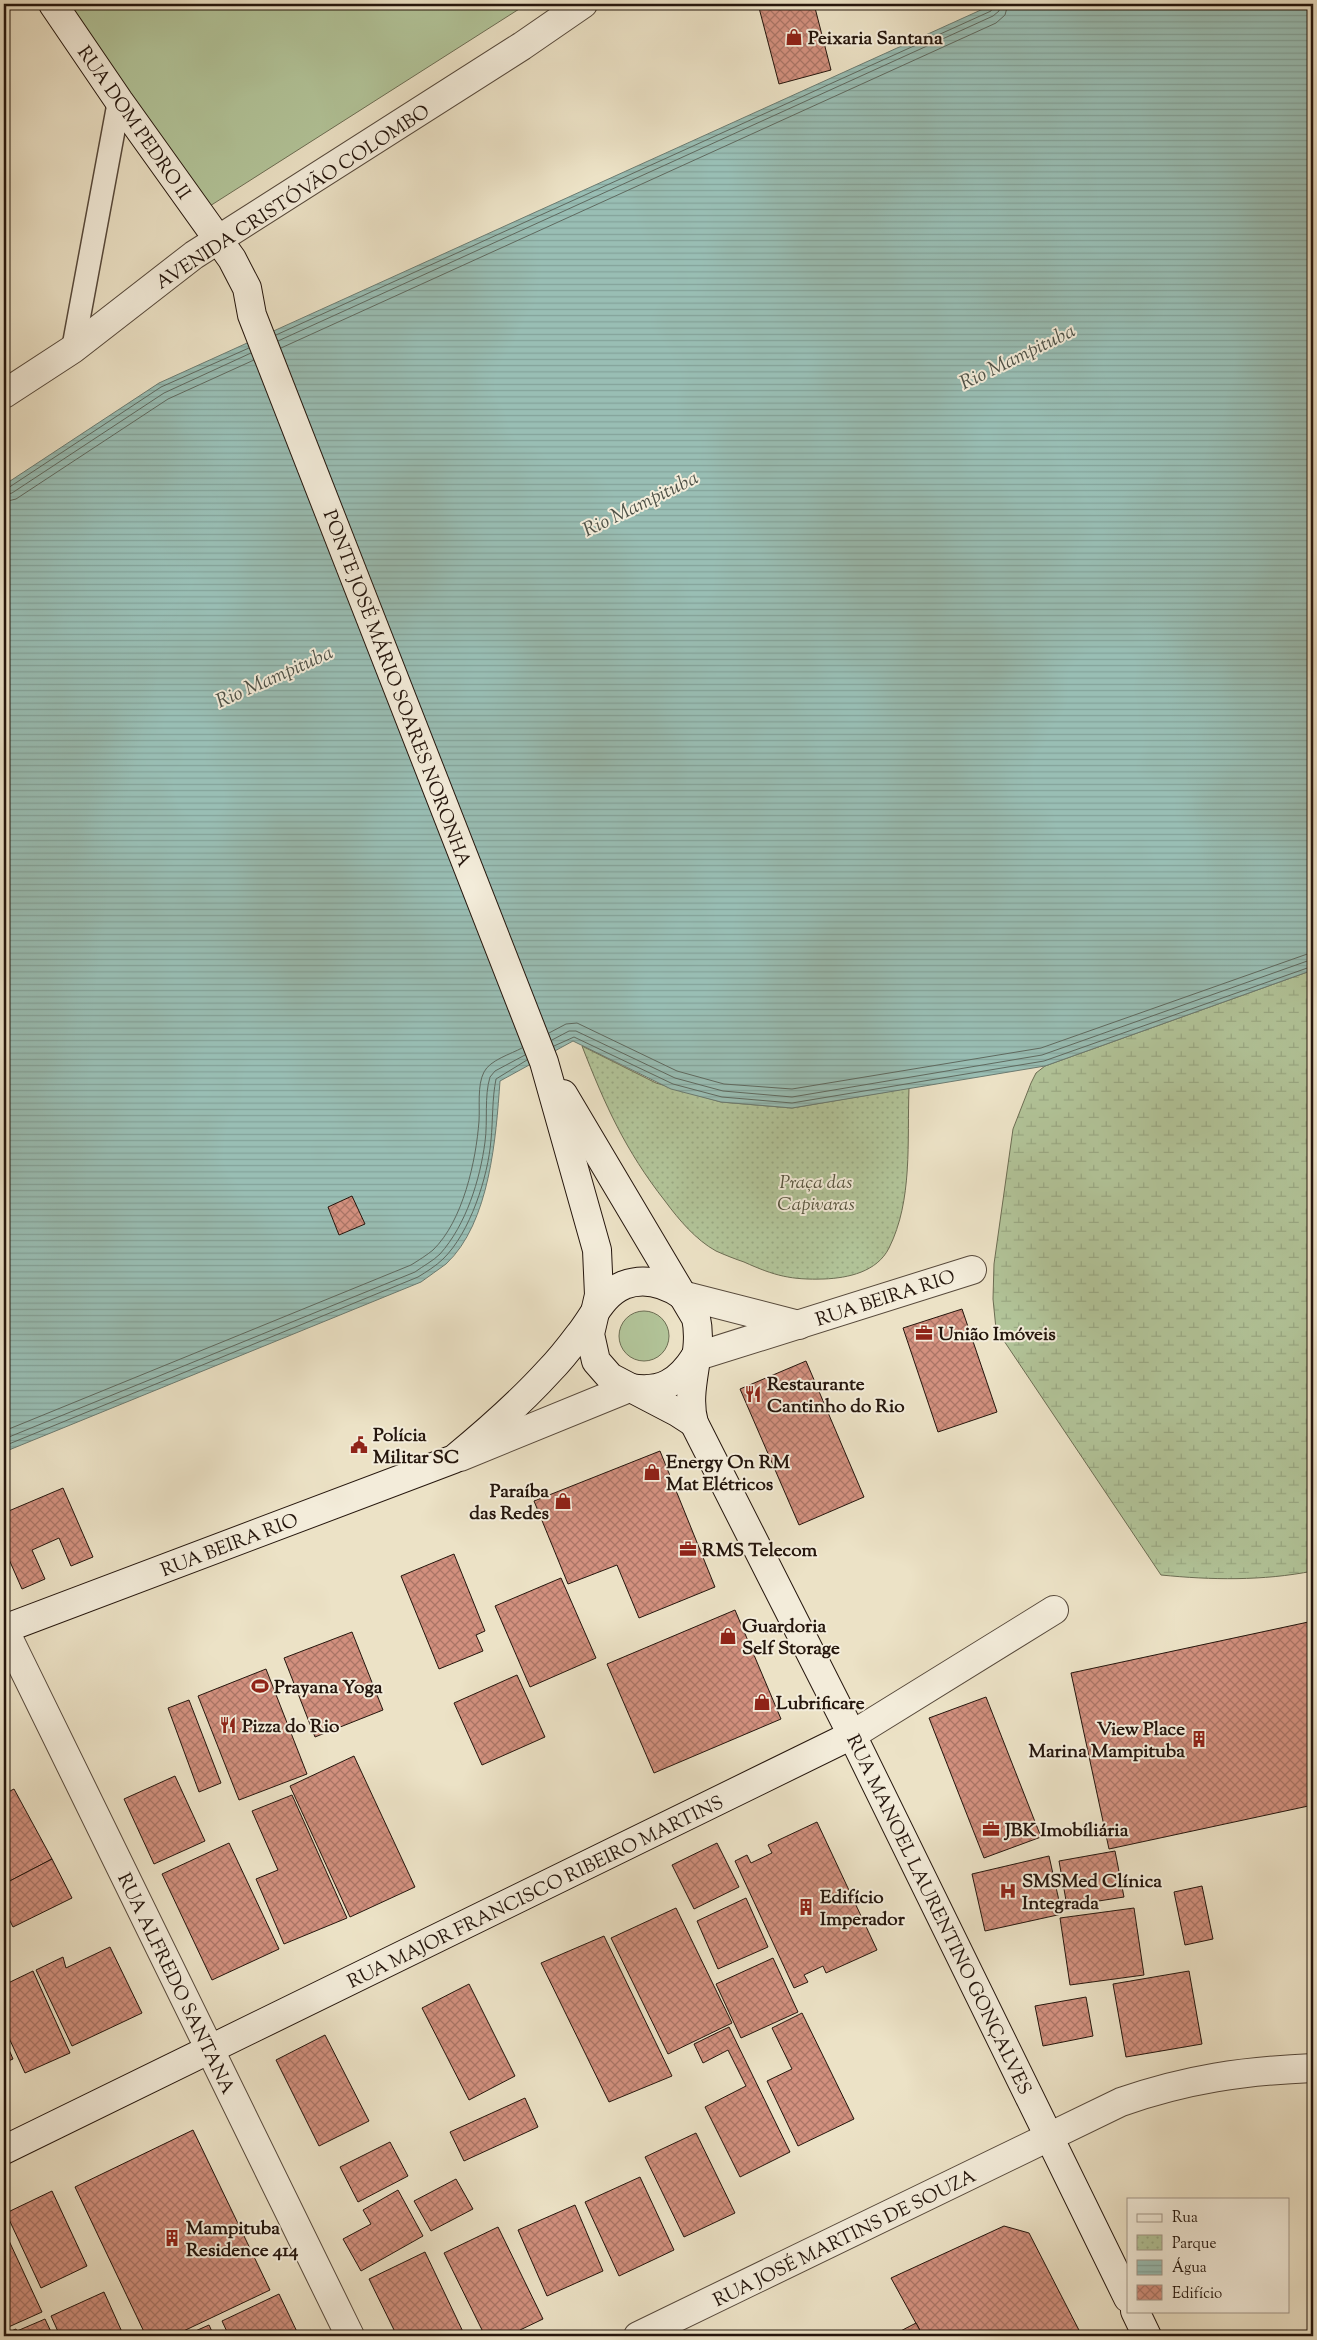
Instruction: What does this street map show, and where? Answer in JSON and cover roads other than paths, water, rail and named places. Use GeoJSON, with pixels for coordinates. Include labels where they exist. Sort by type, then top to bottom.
{"type":"FeatureCollection","features":[{"type":"Feature","properties":{"kind":"main road","name":"RUA DOM PEDRO II"},"geometry":{"type":"LineString","coordinates":[[53,4],[119,101],[232,259],[244,281],[252,314]]}},
{"type":"Feature","properties":{"kind":"main road","name":"AVENIDA CRISTÓVÃO COLOMBO"},"geometry":{"type":"LineString","coordinates":[[4,394],[73,349],[178,267],[217,240],[246,224],[489,68],[584,4]]}},
{"type":"Feature","properties":{"kind":"main road","name":"PONTE JOSÉ MÁRIO SOARES NORONHA"},"geometry":{"type":"LineString","coordinates":[[252,314],[544,1062]]}},
{"type":"Feature","properties":{"kind":"main road","name":"RUA MANOEL LAURENTINO GONÇALVES"},"geometry":{"type":"LineString","coordinates":[[544,1062],[696,1318],[699,1332],[691,1404],[694,1423],[852,1736],[1127,2296]]}},
{"type":"Feature","properties":{"kind":"main road"},"geometry":{"type":"LineString","coordinates":[[544,1062],[597,1250],[599,1272],[598,1308],[590,1334],[596,1360],[610,1377],[694,1423]]}},
{"type":"Feature","properties":{"kind":"main road","name":"RUA BEIRA RIO"},"geometry":{"type":"LineString","coordinates":[[4,1629],[454,1459],[629,1388],[646,1390],[663,1387],[684,1374],[695,1357],[972,1270]]}},
{"type":"Feature","properties":{"kind":"main road","name":"RUA BEIRA RIO"},"geometry":{"type":"LineString","coordinates":[[454,1459],[495,1425],[551,1369],[614,1290],[637,1282],[660,1283],[682,1295],[798,1325]]}},
{"type":"Feature","properties":{"kind":"main road","name":"RUA MAJOR FRANCISCO RIBEIRO MARTINS"},"geometry":{"type":"LineString","coordinates":[[4,2150],[852,1736],[1054,1610]]}},
{"type":"Feature","properties":{"kind":"main road","name":"RUA ALFREDO SANTANA"},"geometry":{"type":"LineString","coordinates":[[4,1629],[350,2336]]}},
{"type":"Feature","properties":{"kind":"main road","name":"RUA JOSÉ MARTINS DE SOUZA"},"geometry":{"type":"LineString","coordinates":[[638,2336],[1121,2102],[1160,2088],[1196,2080],[1313,2068]]}},
{"type":"Feature","properties":{"kind":"main road"},"geometry":{"type":"LineString","coordinates":[[1135,2312],[1147,2336]]}},
{"type":"Feature","properties":{"kind":"lane"},"geometry":{"type":"LineString","coordinates":[[73,349],[119,101]]}},
{"type":"Feature","properties":{"kind":"water","name":"Rio Mampituba"},"geometry":{"type":"Polygon","coordinates":[[[994,4],[1313,4],[1313,970],[1045,1066],[792,1108],[721,1102],[671,1089],[573,1041],[500,1081],[493,1153],[481,1203],[461,1247],[446,1264],[421,1282],[4,1452],[4,485],[159,383],[994,4]]]}},
{"type":"Feature","properties":{"kind":"place","name":"Peixaria Santana"},"geometry":{"type":"Point","coordinates":[794,37]}},
{"type":"Feature","properties":{"kind":"place","name":"União Imóveis"},"geometry":{"type":"Point","coordinates":[924,1333]}},
{"type":"Feature","properties":{"kind":"place","name":"Restaurante Cantinho do Rio"},"geometry":{"type":"Point","coordinates":[753,1394]}},
{"type":"Feature","properties":{"kind":"place","name":"Polícia Militar SC"},"geometry":{"type":"Point","coordinates":[359,1445]}},
{"type":"Feature","properties":{"kind":"place","name":"Energy On RM Mat Elétricos"},"geometry":{"type":"Point","coordinates":[652,1472]}},
{"type":"Feature","properties":{"kind":"place","name":"Paraíba das Redes"},"geometry":{"type":"Point","coordinates":[563,1501]}},
{"type":"Feature","properties":{"kind":"place","name":"RMS Telecom"},"geometry":{"type":"Point","coordinates":[688,1549]}},
{"type":"Feature","properties":{"kind":"place","name":"Guardoria Self Storage"},"geometry":{"type":"Point","coordinates":[728,1636]}},
{"type":"Feature","properties":{"kind":"place","name":"Prayana Yoga"},"geometry":{"type":"Point","coordinates":[260,1686]}},
{"type":"Feature","properties":{"kind":"place","name":"Lubrificare"},"geometry":{"type":"Point","coordinates":[762,1702]}},
{"type":"Feature","properties":{"kind":"place","name":"Pizza do Rio"},"geometry":{"type":"Point","coordinates":[228,1725]}},
{"type":"Feature","properties":{"kind":"place","name":"View Place Marina Mampituba"},"geometry":{"type":"Point","coordinates":[1199,1739]}},
{"type":"Feature","properties":{"kind":"place","name":"JBK Imobíliária"},"geometry":{"type":"Point","coordinates":[991,1829]}},
{"type":"Feature","properties":{"kind":"place","name":"SMSMed Clínica Integrada"},"geometry":{"type":"Point","coordinates":[1008,1891]}},
{"type":"Feature","properties":{"kind":"place","name":"Edifício Imperador"},"geometry":{"type":"Point","coordinates":[806,1907]}},
{"type":"Feature","properties":{"kind":"place","name":"Mampituba Residence 414"},"geometry":{"type":"Point","coordinates":[172,2238]}},
{"type":"Feature","properties":{"kind":"park label","name":"Praça das Capivaras"},"geometry":{"type":"Point","coordinates":[816,1192]}}]}
